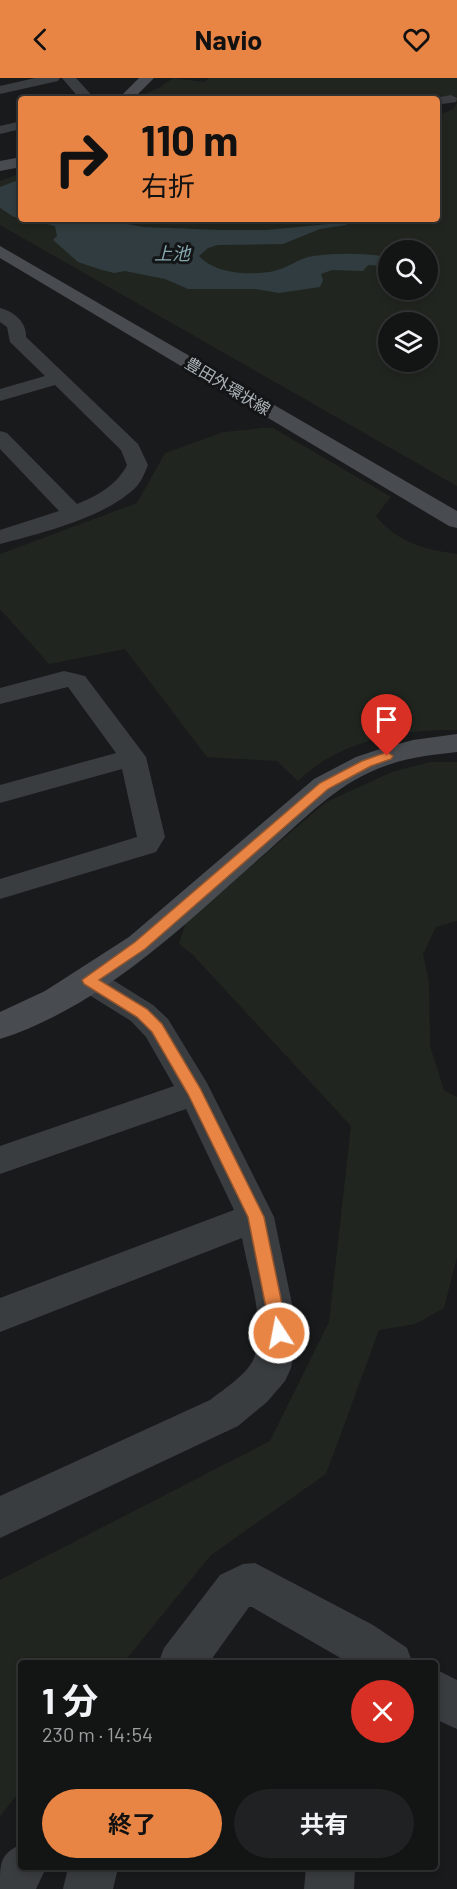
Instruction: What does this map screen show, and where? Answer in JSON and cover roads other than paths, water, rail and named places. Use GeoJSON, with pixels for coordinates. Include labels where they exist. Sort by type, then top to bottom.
{"type":"FeatureCollection","features":[{"type":"Feature","properties":{"kind":"street"},"geometry":{"type":"LineString","coordinates":[[0,90],[53,78]]}},
{"type":"Feature","properties":{"kind":"street"},"geometry":{"type":"LineString","coordinates":[[69,78],[85,96]]}},
{"type":"Feature","properties":{"kind":"street"},"geometry":{"type":"LineString","coordinates":[[127,96],[148,78],[156,78]]}},
{"type":"Feature","properties":{"kind":"street"},"geometry":{"type":"LineString","coordinates":[[0,130],[18,126]]}},
{"type":"Feature","properties":{"kind":"street","name":"豊田外環状線"},"geometry":{"type":"LineString","coordinates":[[0,239],[457,504]]}},
{"type":"Feature","properties":{"kind":"street","name":"豊田外環状線"},"geometry":{"type":"LineString","coordinates":[[0,251],[457,521]]}},
{"type":"Feature","properties":{"kind":"street"},"geometry":{"type":"LineString","coordinates":[[0,313],[19,331],[9,341],[58,378],[132,448],[136,455],[133,480],[110,497],[73,513],[0,537]]}},
{"type":"Feature","properties":{"kind":"street"},"geometry":{"type":"LineString","coordinates":[[0,395],[58,378]]}},
{"type":"Feature","properties":{"kind":"street"},"geometry":{"type":"LineString","coordinates":[[0,437],[73,513]]}},
{"type":"Feature","properties":{"kind":"street"},"geometry":{"type":"LineString","coordinates":[[0,696],[64,679],[76,681],[133,757],[152,837],[146,845],[0,889]]}},
{"type":"Feature","properties":{"kind":"street"},"geometry":{"type":"LineString","coordinates":[[0,1026],[57,1000],[140,945],[324,786],[366,763],[387,756],[413,748],[457,743]]}},
{"type":"Feature","properties":{"kind":"street"},"geometry":{"type":"LineString","coordinates":[[0,794],[133,757]]}},
{"type":"Feature","properties":{"kind":"street"},"geometry":{"type":"LineString","coordinates":[[0,1517],[224,1413],[253,1389],[270,1368],[279,1333],[256,1217],[195,1092],[157,1028],[142,1013],[89,980]]}},
{"type":"Feature","properties":{"kind":"street"},"geometry":{"type":"LineString","coordinates":[[0,1160],[195,1092]]}},
{"type":"Feature","properties":{"kind":"street"},"geometry":{"type":"LineString","coordinates":[[0,1315],[256,1217]]}},
{"type":"Feature","properties":{"kind":"street"},"geometry":{"type":"LineString","coordinates":[[183,1660],[235,1590],[243,1586],[255,1586],[367,1656]]}},
{"type":"Feature","properties":{"kind":"street"},"geometry":{"type":"LineString","coordinates":[[438,1694],[457,1706]]}},
{"type":"Feature","properties":{"kind":"street"},"geometry":{"type":"LineString","coordinates":[[5,1889],[20,1870]]}},
{"type":"Feature","properties":{"kind":"street"},"geometry":{"type":"LineString","coordinates":[[88,1889],[93,1870]]}},
{"type":"Feature","properties":{"kind":"street"},"geometry":{"type":"LineString","coordinates":[[328,1889],[331,1870]]}},
{"type":"Feature","properties":{"kind":"water"},"geometry":{"type":"Polygon","coordinates":[[[18,180],[18,218],[0,208],[0,187],[18,180]]]}},
{"type":"Feature","properties":{"kind":"water","name":"上池"},"geometry":{"type":"Polygon","coordinates":[[[39,222],[117,222],[143,227],[266,230],[348,222],[346,225],[320,229],[283,244],[218,245],[208,248],[199,256],[214,267],[244,273],[274,271],[308,257],[332,254],[378,256],[378,266],[368,265],[363,271],[332,270],[321,274],[323,280],[320,287],[279,293],[255,289],[188,289],[165,279],[125,271],[114,273],[78,262],[53,240],[57,236],[55,226],[39,222]]]}}]}
